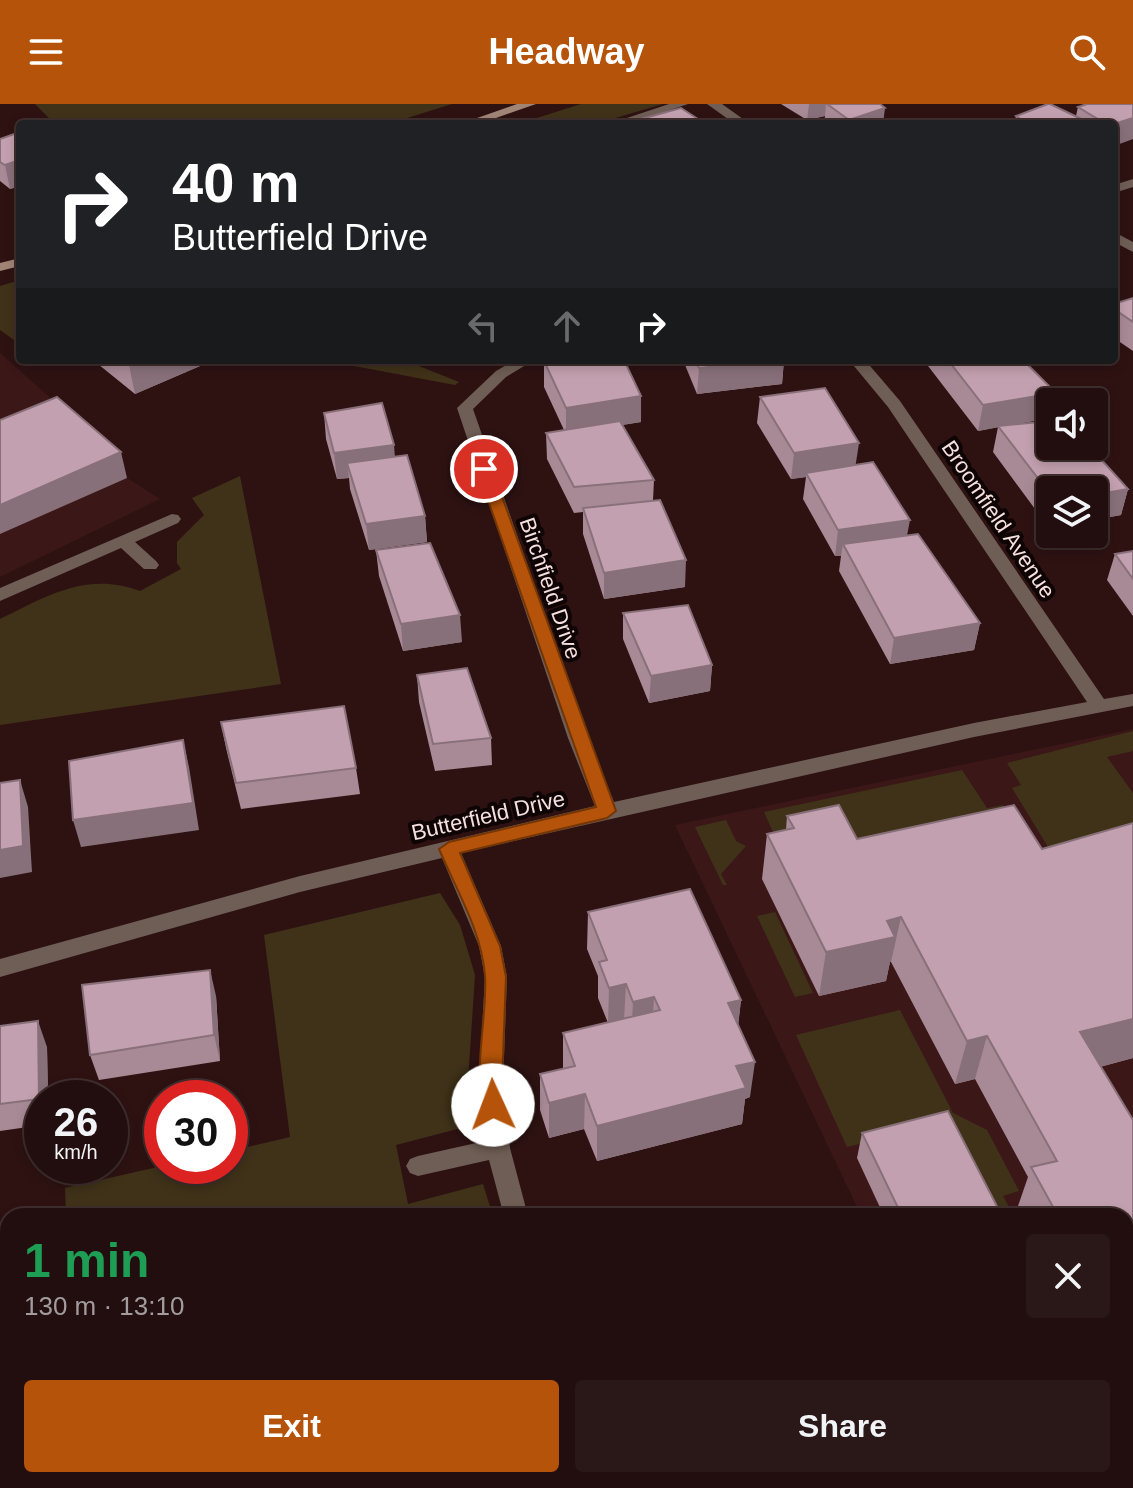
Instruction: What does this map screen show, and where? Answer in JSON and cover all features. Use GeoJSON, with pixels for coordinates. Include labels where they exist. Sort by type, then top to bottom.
{"type":"FeatureCollection","features":[{"type":"Feature","properties":{"kind":"street"},"geometry":{"type":"LineString","coordinates":[[479,120],[530,104]]}},
{"type":"Feature","properties":{"kind":"street"},"geometry":{"type":"LineString","coordinates":[[628,120],[682,104]]}},
{"type":"Feature","properties":{"kind":"street"},"geometry":{"type":"LineString","coordinates":[[713,104],[738,120]]}},
{"type":"Feature","properties":{"kind":"street","name":"Birchfield Drive"},"geometry":{"type":"LineString","coordinates":[[519,364],[501,374],[465,408],[568,709],[607,811]]}},
{"type":"Feature","properties":{"kind":"street","name":"Broomfield Avenue"},"geometry":{"type":"LineString","coordinates":[[860,364],[894,404],[1099,706]]}},
{"type":"Feature","properties":{"kind":"street"},"geometry":{"type":"LineString","coordinates":[[0,595],[172,519]]}},
{"type":"Feature","properties":{"kind":"street"},"geometry":{"type":"LineString","coordinates":[[125,542],[150,565]]}},
{"type":"Feature","properties":{"kind":"street","name":"Butterfield Drive"},"geometry":{"type":"LineString","coordinates":[[0,968],[300,884],[607,811],[974,730],[1133,700]]}},
{"type":"Feature","properties":{"kind":"street"},"geometry":{"type":"LineString","coordinates":[[449,849],[490,946],[496,977],[491,1084],[498,1148],[514,1208]]}},
{"type":"Feature","properties":{"kind":"street"},"geometry":{"type":"LineString","coordinates":[[418,1166],[498,1148]]}},
{"type":"Feature","properties":{"kind":"shaded area"},"geometry":{"type":"Polygon","coordinates":[[[35,104],[452,104],[401,120],[51,120],[35,104]]]}},
{"type":"Feature","properties":{"kind":"shaded area"},"geometry":{"type":"Polygon","coordinates":[[[581,104],[663,104],[609,120],[531,120],[581,104]]]}},
{"type":"Feature","properties":{"kind":"shaded area"},"geometry":{"type":"Polygon","coordinates":[[[16,281],[14,340],[0,330],[0,286],[16,281]]]}},
{"type":"Feature","properties":{"kind":"shaded area"},"geometry":{"type":"Polygon","coordinates":[[[0,353],[55,402],[63,422],[127,478],[160,499],[0,577],[0,353]]]}},
{"type":"Feature","properties":{"kind":"shaded area"},"geometry":{"type":"Polygon","coordinates":[[[414,364],[459,382],[455,385],[349,365],[414,364]]]}},
{"type":"Feature","properties":{"kind":"shaded area"},"geometry":{"type":"Polygon","coordinates":[[[240,476],[281,684],[0,725],[0,619],[68,589],[102,584],[140,591],[181,569],[177,563],[177,542],[204,515],[192,498],[240,476]]]}},
{"type":"Feature","properties":{"kind":"shaded area"},"geometry":{"type":"Polygon","coordinates":[[[1133,729],[1133,1208],[858,1208],[675,825],[1133,729]]]}},
{"type":"Feature","properties":{"kind":"shaded area"},"geometry":{"type":"Polygon","coordinates":[[[1133,731],[1133,751],[1107,757],[1133,793],[1133,865],[1064,873],[1012,788],[1021,785],[1007,763],[1133,731]]]}},
{"type":"Feature","properties":{"kind":"shaded area"},"geometry":{"type":"Polygon","coordinates":[[[962,770],[987,808],[1003,805],[1050,881],[888,873],[802,826],[773,832],[764,812],[962,770]]]}},
{"type":"Feature","properties":{"kind":"shaded area"},"geometry":{"type":"Polygon","coordinates":[[[726,820],[736,841],[746,846],[721,874],[727,885],[723,885],[695,827],[726,820]]]}},
{"type":"Feature","properties":{"kind":"shaded area"},"geometry":{"type":"Polygon","coordinates":[[[440,893],[460,925],[475,975],[465,1127],[396,1145],[408,1204],[483,1184],[490,1208],[66,1208],[65,1188],[83,1184],[128,1184],[128,1174],[144,1170],[144,1184],[248,1184],[248,1147],[290,1137],[264,935],[440,893]]]}},
{"type":"Feature","properties":{"kind":"shaded area"},"geometry":{"type":"Polygon","coordinates":[[[775,912],[813,993],[795,997],[757,916],[775,912]]]}},
{"type":"Feature","properties":{"kind":"shaded area"},"geometry":{"type":"Polygon","coordinates":[[[900,1010],[953,1113],[987,1130],[1019,1191],[1003,1196],[1010,1208],[978,1208],[941,1124],[847,1147],[796,1035],[900,1010]]]}},
{"type":"Feature","properties":{"kind":"building"},"geometry":{"type":"Polygon","coordinates":[[[827,104],[880,104],[885,108],[849,120],[827,104]]]}},
{"type":"Feature","properties":{"kind":"building"},"geometry":{"type":"Polygon","coordinates":[[[1050,104],[1084,120],[1022,120],[1016,116],[1050,104]]]}},
{"type":"Feature","properties":{"kind":"building"},"geometry":{"type":"Polygon","coordinates":[[[1087,104],[1133,104],[1133,118],[1118,123],[1118,120],[1099,120],[1078,107],[1087,104]]]}},
{"type":"Feature","properties":{"kind":"building"},"geometry":{"type":"Polygon","coordinates":[[[681,108],[699,120],[642,120],[681,108]]]}},
{"type":"Feature","properties":{"kind":"building"},"geometry":{"type":"Polygon","coordinates":[[[16,133],[16,161],[5,165],[0,162],[0,139],[16,133]]]}},
{"type":"Feature","properties":{"kind":"building"},"geometry":{"type":"Polygon","coordinates":[[[1133,298],[1133,322],[1118,312],[1118,303],[1133,298]]]}},
{"type":"Feature","properties":{"kind":"building"},"geometry":{"type":"Polygon","coordinates":[[[545,364],[626,364],[641,396],[566,408],[545,364]]]}},
{"type":"Feature","properties":{"kind":"building"},"geometry":{"type":"Polygon","coordinates":[[[697,364],[734,364],[699,368],[697,364]]]}},
{"type":"Feature","properties":{"kind":"building"},"geometry":{"type":"Polygon","coordinates":[[[951,364],[1027,364],[1051,388],[1036,388],[1036,396],[983,405],[951,364]]]}},
{"type":"Feature","properties":{"kind":"building"},"geometry":{"type":"Polygon","coordinates":[[[825,388],[859,443],[794,453],[760,397],[825,388]]]}},
{"type":"Feature","properties":{"kind":"building"},"geometry":{"type":"Polygon","coordinates":[[[57,397],[121,452],[0,505],[0,420],[57,397]]]}},
{"type":"Feature","properties":{"kind":"building"},"geometry":{"type":"Polygon","coordinates":[[[382,403],[394,445],[334,453],[324,413],[382,403]]]}},
{"type":"Feature","properties":{"kind":"building"},"geometry":{"type":"Polygon","coordinates":[[[620,421],[654,480],[574,487],[546,433],[620,421]]]}},
{"type":"Feature","properties":{"kind":"building"},"geometry":{"type":"Polygon","coordinates":[[[1036,422],[1036,460],[1102,460],[1128,489],[1108,493],[1108,476],[1036,476],[998,426],[1036,422]]]}},
{"type":"Feature","properties":{"kind":"building"},"geometry":{"type":"Polygon","coordinates":[[[407,455],[425,516],[366,524],[347,463],[407,455]]]}},
{"type":"Feature","properties":{"kind":"building"},"geometry":{"type":"Polygon","coordinates":[[[873,462],[910,520],[838,530],[806,473],[873,462]]]}},
{"type":"Feature","properties":{"kind":"building"},"geometry":{"type":"Polygon","coordinates":[[[660,500],[686,560],[604,573],[583,508],[660,500]]]}},
{"type":"Feature","properties":{"kind":"building"},"geometry":{"type":"Polygon","coordinates":[[[918,534],[980,623],[894,638],[843,544],[918,534]]]}},
{"type":"Feature","properties":{"kind":"building"},"geometry":{"type":"Polygon","coordinates":[[[430,543],[460,615],[401,624],[376,550],[430,543]]]}},
{"type":"Feature","properties":{"kind":"building"},"geometry":{"type":"Polygon","coordinates":[[[1133,551],[1133,579],[1115,554],[1133,551]]]}},
{"type":"Feature","properties":{"kind":"building"},"geometry":{"type":"Polygon","coordinates":[[[688,605],[712,665],[651,676],[623,613],[688,605]]]}},
{"type":"Feature","properties":{"kind":"building"},"geometry":{"type":"Polygon","coordinates":[[[467,668],[491,738],[433,744],[417,675],[467,668]]]}},
{"type":"Feature","properties":{"kind":"building"},"geometry":{"type":"Polygon","coordinates":[[[344,706],[356,768],[236,783],[221,722],[344,706]]]}},
{"type":"Feature","properties":{"kind":"building"},"geometry":{"type":"Polygon","coordinates":[[[183,740],[193,803],[73,820],[69,761],[183,740]]]}},
{"type":"Feature","properties":{"kind":"building"},"geometry":{"type":"Polygon","coordinates":[[[20,780],[23,846],[0,850],[0,783],[20,780]]]}},
{"type":"Feature","properties":{"kind":"building"},"geometry":{"type":"Polygon","coordinates":[[[839,805],[857,839],[1014,805],[1042,849],[1133,823],[1133,1019],[1080,1032],[1133,1120],[1133,1208],[1054,1208],[1031,1167],[1057,1161],[987,1036],[967,1041],[901,917],[887,921],[895,937],[826,952],[767,834],[794,828],[787,816],[839,805]]]}},
{"type":"Feature","properties":{"kind":"building"},"geometry":{"type":"Polygon","coordinates":[[[690,889],[741,1000],[728,1003],[755,1062],[736,1066],[746,1088],[597,1126],[585,1094],[549,1103],[540,1074],[575,1066],[563,1033],[660,1010],[654,997],[633,1002],[626,984],[609,988],[599,962],[607,960],[588,912],[690,889]]]}},
{"type":"Feature","properties":{"kind":"building"},"geometry":{"type":"Polygon","coordinates":[[[210,970],[214,1035],[90,1055],[82,985],[210,970]]]}},
{"type":"Feature","properties":{"kind":"building"},"geometry":{"type":"Polygon","coordinates":[[[38,1021],[39,1080],[24,1080],[24,1101],[0,1104],[0,1026],[38,1021]]]}},
{"type":"Feature","properties":{"kind":"building"},"geometry":{"type":"Polygon","coordinates":[[[948,1111],[998,1208],[898,1208],[862,1133],[948,1111]]]}},
{"type":"Feature","properties":{"kind":"route"},"geometry":{"type":"LineString","coordinates":[[484,469],[578,738],[607,811],[449,849],[490,946],[496,977],[491,1084],[493,1105]]}}]}
